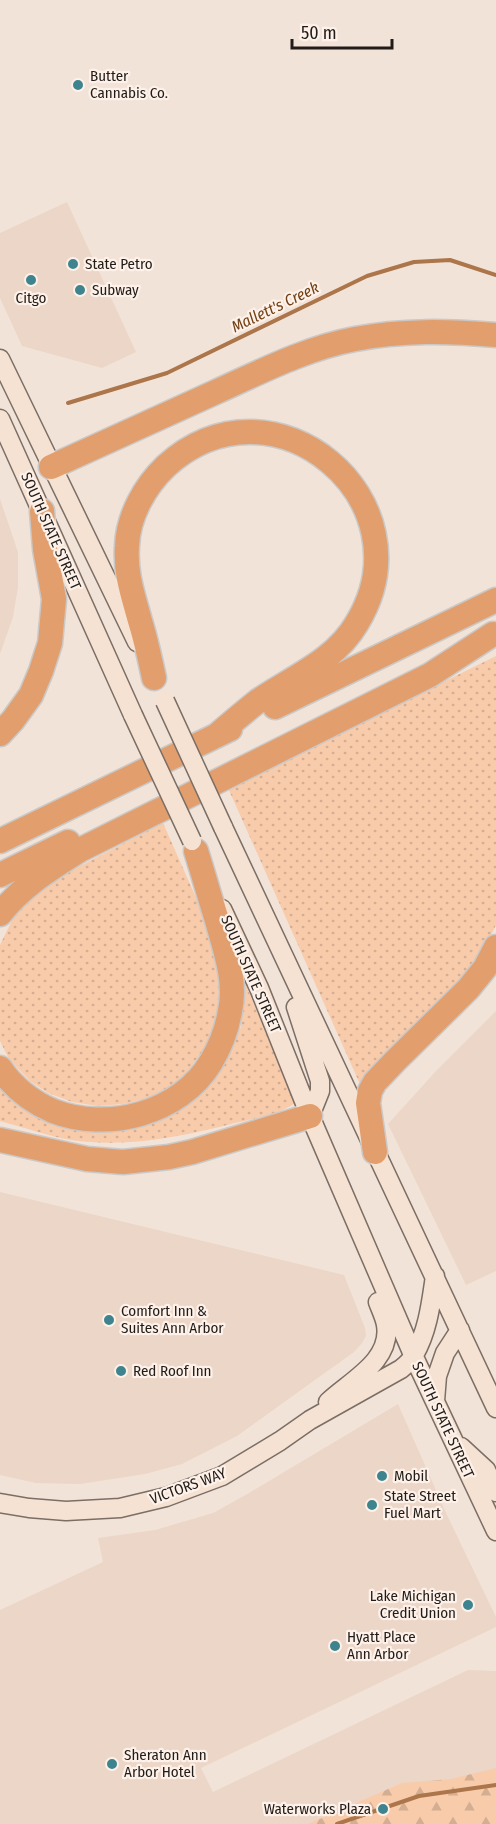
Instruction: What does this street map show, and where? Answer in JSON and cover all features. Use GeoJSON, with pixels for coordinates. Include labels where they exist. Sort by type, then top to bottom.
{"type":"FeatureCollection","features":[{"type":"Feature","properties":{"kind":"highway"},"geometry":{"type":"LineString","coordinates":[[51,467],[242,380],[318,349],[352,339],[392,333],[449,331],[496,335]]}},
{"type":"Feature","properties":{"kind":"highway"},"geometry":{"type":"LineString","coordinates":[[154,678],[141,621],[131,592],[127,569],[127,544],[131,523],[140,500],[155,477],[176,457],[206,440],[233,433],[258,431],[285,436],[308,446],[327,458],[345,475],[362,500],[372,528],[376,550],[375,576],[367,604],[357,624],[340,644],[311,669],[258,701],[216,736]]}},
{"type":"Feature","properties":{"kind":"highway"},"geometry":{"type":"LineString","coordinates":[[0,734],[31,695],[50,643],[54,599],[45,549],[42,511]]}},
{"type":"Feature","properties":{"kind":"highway"},"geometry":{"type":"LineString","coordinates":[[0,840],[496,600]]}},
{"type":"Feature","properties":{"kind":"highway"},"geometry":{"type":"LineString","coordinates":[[0,875],[495,634]]}},
{"type":"Feature","properties":{"kind":"highway"},"geometry":{"type":"LineString","coordinates":[[0,914],[30,882],[80,850],[430,675],[495,634]]}},
{"type":"Feature","properties":{"kind":"highway"},"geometry":{"type":"LineString","coordinates":[[0,1068],[8,1080],[30,1099],[52,1111],[76,1118],[106,1120],[132,1116],[165,1105],[192,1085],[210,1064],[223,1037],[231,1009],[232,980],[194,846]]}},
{"type":"Feature","properties":{"kind":"highway"},"geometry":{"type":"LineString","coordinates":[[375,1152],[368,1102],[375,1082],[468,989],[496,947]]}},
{"type":"Feature","properties":{"kind":"highway"},"geometry":{"type":"LineString","coordinates":[[0,1140],[87,1159],[123,1162],[192,1152],[310,1116]]}},
{"type":"Feature","properties":{"kind":"main road","name":"SOUTH STATE STREET"},"geometry":{"type":"LineString","coordinates":[[0,359],[165,701],[278,947],[496,1408]]}},
{"type":"Feature","properties":{"kind":"main road","name":"SOUTH STATE STREET"},"geometry":{"type":"LineString","coordinates":[[0,419],[259,988],[310,1116],[424,1380],[496,1531]]}},
{"type":"Feature","properties":{"kind":"main road"},"geometry":{"type":"LineString","coordinates":[[42,511],[41,492],[44,476],[51,467]]}},
{"type":"Feature","properties":{"kind":"main road"},"geometry":{"type":"LineString","coordinates":[[278,947],[320,1081],[320,1091],[310,1116]]}},
{"type":"Feature","properties":{"kind":"main road"},"geometry":{"type":"LineString","coordinates":[[310,1420],[365,1371],[383,1350],[386,1341],[386,1326],[375,1292],[375,1265]]}},
{"type":"Feature","properties":{"kind":"main road"},"geometry":{"type":"LineString","coordinates":[[414,1357],[429,1316],[435,1276]]}},
{"type":"Feature","properties":{"kind":"main road"},"geometry":{"type":"LineString","coordinates":[[435,1402],[437,1376],[445,1353],[460,1330]]}},
{"type":"Feature","properties":{"kind":"main road","name":"VICTORS WAY"},"geometry":{"type":"LineString","coordinates":[[0,1503],[66,1511],[120,1508],[166,1497],[222,1476],[310,1420],[388,1378],[414,1357]]}},
{"type":"Feature","properties":{"kind":"main road"},"geometry":{"type":"LineString","coordinates":[[388,1378],[406,1376],[424,1380]]}},
{"type":"Feature","properties":{"kind":"main road"},"geometry":{"type":"LineString","coordinates":[[453,1440],[486,1470],[496,1492]]}},
{"type":"Feature","properties":{"kind":"shaded area"},"geometry":{"type":"Polygon","coordinates":[[[67,202],[136,352],[102,368],[22,346],[0,298],[0,233],[67,202]]]}},
{"type":"Feature","properties":{"kind":"shaded area"},"geometry":{"type":"Polygon","coordinates":[[[0,499],[18,552],[18,587],[13,617],[0,654],[0,499]]]}},
{"type":"Feature","properties":{"kind":"shaded area"},"geometry":{"type":"Polygon","coordinates":[[[496,1011],[496,1271],[466,1285],[388,1124],[436,1071],[496,1011]]]}},
{"type":"Feature","properties":{"kind":"shaded area"},"geometry":{"type":"Polygon","coordinates":[[[0,1192],[344,1275],[366,1336],[354,1352],[237,1436],[182,1464],[145,1474],[80,1484],[36,1483],[0,1475],[0,1192]]]}},
{"type":"Feature","properties":{"kind":"shaded area"},"geometry":{"type":"Polygon","coordinates":[[[398,1404],[446,1513],[496,1617],[496,1627],[201,1768],[213,1792],[468,1670],[496,1671],[496,1824],[0,1824],[0,1610],[103,1562],[98,1538],[155,1530],[213,1513],[398,1404]]]}},
{"type":"Feature","properties":{"kind":"green space"},"geometry":{"type":"Polygon","coordinates":[[[496,656],[496,925],[472,973],[363,1091],[228,788],[496,656]]]}},
{"type":"Feature","properties":{"kind":"green space"},"geometry":{"type":"Polygon","coordinates":[[[163,823],[217,945],[225,995],[214,1037],[178,1083],[150,1098],[123,1104],[98,1106],[72,1102],[48,1093],[30,1081],[9,1059],[0,1041],[0,945],[17,910],[51,881],[163,823]]]}},
{"type":"Feature","properties":{"kind":"green space"},"geometry":{"type":"Polygon","coordinates":[[[243,978],[295,1103],[266,1116],[194,1133],[133,1142],[71,1140],[0,1121],[0,1077],[69,1124],[192,1100],[222,1068],[241,1027],[243,978]]]}},
{"type":"Feature","properties":{"kind":"green space"},"geometry":{"type":"Polygon","coordinates":[[[496,1768],[496,1824],[308,1824],[402,1783],[451,1779],[496,1768]]]}},
{"type":"Feature","properties":{"kind":"waterway","name":"Mallett's Creek"},"geometry":{"type":"LineString","coordinates":[[68,403],[167,373],[367,276],[414,262],[450,260],[496,275]]}},
{"type":"Feature","properties":{"kind":"waterway"},"geometry":{"type":"LineString","coordinates":[[337,1824],[419,1796],[496,1785]]}},
{"type":"Feature","properties":{"kind":"place","name":"Butter Cannabis Co."},"geometry":{"type":"Point","coordinates":[78,85]}},
{"type":"Feature","properties":{"kind":"place","name":"State Petro"},"geometry":{"type":"Point","coordinates":[73,264]}},
{"type":"Feature","properties":{"kind":"place","name":"Citgo"},"geometry":{"type":"Point","coordinates":[31,280]}},
{"type":"Feature","properties":{"kind":"place","name":"Subway"},"geometry":{"type":"Point","coordinates":[80,290]}},
{"type":"Feature","properties":{"kind":"place","name":"Comfort Inn & Suites Ann Arbor"},"geometry":{"type":"Point","coordinates":[109,1320]}},
{"type":"Feature","properties":{"kind":"place","name":"Red Roof Inn"},"geometry":{"type":"Point","coordinates":[121,1371]}},
{"type":"Feature","properties":{"kind":"place","name":"Mobil"},"geometry":{"type":"Point","coordinates":[382,1476]}},
{"type":"Feature","properties":{"kind":"place","name":"State Street Fuel Mart"},"geometry":{"type":"Point","coordinates":[372,1505]}},
{"type":"Feature","properties":{"kind":"place","name":"Lake Michigan Credit Union"},"geometry":{"type":"Point","coordinates":[468,1605]}},
{"type":"Feature","properties":{"kind":"place","name":"Hyatt Place Ann Arbor"},"geometry":{"type":"Point","coordinates":[335,1646]}},
{"type":"Feature","properties":{"kind":"place","name":"Sheraton Ann Arbor Hotel"},"geometry":{"type":"Point","coordinates":[112,1764]}},
{"type":"Feature","properties":{"kind":"place","name":"Waterworks Plaza"},"geometry":{"type":"Point","coordinates":[383,1809]}}]}
